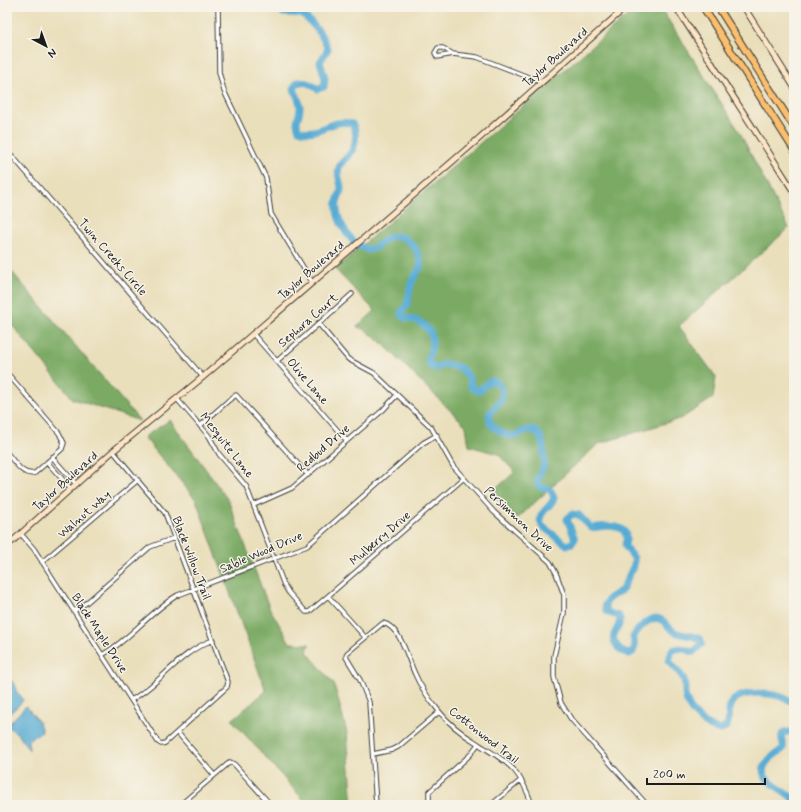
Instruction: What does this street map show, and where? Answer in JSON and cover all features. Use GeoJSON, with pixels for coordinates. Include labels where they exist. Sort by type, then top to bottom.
{"type":"FeatureCollection","features":[{"type":"Feature","properties":{"kind":"highway"},"geometry":{"type":"LineString","coordinates":[[703,7],[794,150]]}},
{"type":"Feature","properties":{"kind":"highway"},"geometry":{"type":"LineString","coordinates":[[718,7],[794,127]]}},
{"type":"Feature","properties":{"kind":"street"},"geometry":{"type":"LineString","coordinates":[[218,7],[219,72],[222,86],[266,178],[271,214],[312,282]]}},
{"type":"Feature","properties":{"kind":"street","name":"Taylor Boulevard"},"geometry":{"type":"LineString","coordinates":[[7,546],[113,451],[203,377],[475,142],[626,7]]}},
{"type":"Feature","properties":{"kind":"street"},"geometry":{"type":"LineString","coordinates":[[676,7],[794,192]]}},
{"type":"Feature","properties":{"kind":"street"},"geometry":{"type":"LineString","coordinates":[[744,7],[794,87]]}},
{"type":"Feature","properties":{"kind":"street"},"geometry":{"type":"LineString","coordinates":[[453,54],[478,58],[541,82]]}},
{"type":"Feature","properties":{"kind":"street","name":"Twin Creeks Circle"},"geometry":{"type":"LineString","coordinates":[[7,150],[203,377]]}},
{"type":"Feature","properties":{"kind":"street","name":"Sephora Court"},"geometry":{"type":"LineString","coordinates":[[277,361],[352,294]]}},
{"type":"Feature","properties":{"kind":"street","name":"Persimmon Drive"},"geometry":{"type":"LineString","coordinates":[[318,323],[348,359],[374,372],[431,427],[437,435],[448,461],[494,512],[541,553],[556,574],[564,595],[564,613],[554,656],[554,677],[561,703],[571,719],[647,805]]}},
{"type":"Feature","properties":{"kind":"street","name":"Olive Lane"},"geometry":{"type":"LineString","coordinates":[[253,334],[347,441]]}},
{"type":"Feature","properties":{"kind":"street"},"geometry":{"type":"LineString","coordinates":[[7,373],[60,433],[64,443],[62,449],[35,473],[30,475],[24,472],[7,453]]}},
{"type":"Feature","properties":{"kind":"street"},"geometry":{"type":"LineString","coordinates":[[200,426],[236,395],[308,475]]}},
{"type":"Feature","properties":{"kind":"street","name":"Redbud Drive"},"geometry":{"type":"LineString","coordinates":[[254,505],[286,492],[347,441],[397,395]]}},
{"type":"Feature","properties":{"kind":"street","name":"Mesquite Lane"},"geometry":{"type":"LineString","coordinates":[[177,399],[200,426],[219,454],[242,480],[254,505],[274,559],[289,593],[304,610],[309,612]]}},
{"type":"Feature","properties":{"kind":"street","name":"Sable Wood Drive"},"geometry":{"type":"LineString","coordinates":[[102,655],[113,649],[170,600],[307,546],[423,443],[437,435]]}},
{"type":"Feature","properties":{"kind":"street","name":"Black Willow Trail"},"geometry":{"type":"LineString","coordinates":[[113,451],[165,513],[213,640],[228,685],[177,732]]}},
{"type":"Feature","properties":{"kind":"street"},"geometry":{"type":"LineString","coordinates":[[52,457],[76,484]]}},
{"type":"Feature","properties":{"kind":"street"},"geometry":{"type":"LineString","coordinates":[[47,462],[71,489]]}},
{"type":"Feature","properties":{"kind":"street","name":"Mulberry Drive"},"geometry":{"type":"LineString","coordinates":[[309,612],[464,478]]}},
{"type":"Feature","properties":{"kind":"street","name":"Walnut Way"},"geometry":{"type":"LineString","coordinates":[[42,562],[53,555],[138,480]]}},
{"type":"Feature","properties":{"kind":"street","name":"Black Maple Drive"},"geometry":{"type":"LineString","coordinates":[[21,534],[42,562],[158,742],[161,744],[177,732]]}},
{"type":"Feature","properties":{"kind":"street"},"geometry":{"type":"LineString","coordinates":[[74,611],[86,603],[150,547],[174,538]]}},
{"type":"Feature","properties":{"kind":"street"},"geometry":{"type":"LineString","coordinates":[[328,596],[365,637],[347,653],[346,657],[360,680],[369,702],[376,805]]}},
{"type":"Feature","properties":{"kind":"street","name":"Cottonwood Trail"},"geometry":{"type":"LineString","coordinates":[[365,637],[383,624],[387,624],[406,648],[415,674],[439,712],[452,726],[504,760],[521,780],[532,805]]}},
{"type":"Feature","properties":{"kind":"street"},"geometry":{"type":"LineString","coordinates":[[131,700],[143,692],[194,648],[213,640]]}},
{"type":"Feature","properties":{"kind":"street"},"geometry":{"type":"LineString","coordinates":[[373,754],[392,750],[439,712]]}},
{"type":"Feature","properties":{"kind":"street"},"geometry":{"type":"LineString","coordinates":[[177,732],[214,774]]}},
{"type":"Feature","properties":{"kind":"street"},"geometry":{"type":"LineString","coordinates":[[429,805],[429,792],[470,755],[478,744]]}},
{"type":"Feature","properties":{"kind":"street"},"geometry":{"type":"LineString","coordinates":[[180,805],[214,774],[230,762],[234,764],[271,805]]}},
{"type":"Feature","properties":{"kind":"street"},"geometry":{"type":"LineString","coordinates":[[491,805],[521,780]]}},
{"type":"Feature","properties":{"kind":"street"},"geometry":{"type":"LineString","coordinates":[[258,805],[265,799]]}},
{"type":"Feature","properties":{"kind":"green space"},"geometry":{"type":"Polygon","coordinates":[[[637,7],[660,7],[739,131],[789,228],[679,326],[716,377],[713,398],[682,418],[598,444],[517,519],[491,493],[515,472],[498,454],[469,446],[466,426],[384,345],[366,330],[357,327],[375,311],[335,269],[637,7]]]}},
{"type":"Feature","properties":{"kind":"green space"},"geometry":{"type":"Polygon","coordinates":[[[12,272],[140,421],[73,399],[7,319],[7,276],[12,272]]]}},
{"type":"Feature","properties":{"kind":"green space"},"geometry":{"type":"Polygon","coordinates":[[[170,420],[228,500],[269,607],[290,643],[309,644],[307,652],[334,684],[347,733],[353,805],[308,805],[232,720],[266,691],[196,500],[144,437],[170,420]]]}},
{"type":"Feature","properties":{"kind":"water"},"geometry":{"type":"Polygon","coordinates":[[[7,669],[9,678],[16,686],[16,691],[21,696],[23,701],[10,713],[7,710],[7,669]]]}},
{"type":"Feature","properties":{"kind":"water"},"geometry":{"type":"Polygon","coordinates":[[[26,706],[39,722],[42,732],[28,740],[29,750],[18,734],[7,726],[26,706]]]}},
{"type":"Feature","properties":{"kind":"waterway"},"geometry":{"type":"LineString","coordinates":[[279,7],[283,13],[302,14],[318,30],[328,49],[320,62],[325,78],[324,87],[318,89],[308,83],[298,82],[294,87],[300,105],[297,121],[299,130],[306,132],[319,130],[332,124],[345,122],[352,124],[354,128],[355,140],[353,149],[340,165],[338,171],[341,190],[337,202],[337,213],[341,223],[346,233],[353,241]]}},
{"type":"Feature","properties":{"kind":"waterway"},"geometry":{"type":"LineString","coordinates":[[357,245],[369,250],[375,248],[387,238],[393,236],[403,237],[414,246],[419,256],[421,265],[411,284],[407,305],[401,313],[405,318],[420,322],[431,334],[432,345],[428,359],[429,364],[436,368],[445,364],[461,368],[469,378],[472,388],[479,391],[490,381],[497,382],[502,390],[502,399],[489,414],[490,423],[504,434],[511,436],[518,435],[528,430],[533,430],[540,436],[543,447],[544,462],[537,482],[540,487],[551,491],[554,498],[540,518],[542,526],[567,545],[571,544],[575,539],[567,519],[572,514],[579,515],[591,528],[611,526],[621,529],[624,532],[626,537],[625,546],[634,558],[634,565],[622,590],[609,598],[605,605],[606,611],[619,616],[619,624],[613,637],[616,645],[621,651],[629,654],[633,652],[635,646],[633,637],[646,623],[654,619],[663,621],[675,632],[701,640],[702,644],[693,652],[681,648],[672,650],[669,661],[684,680],[685,697],[691,709],[700,719],[710,727],[716,729],[721,730],[727,726],[730,704],[745,695],[772,695],[794,703]]}},
{"type":"Feature","properties":{"kind":"waterway"},"geometry":{"type":"LineString","coordinates":[[794,732],[784,732],[782,734],[783,749],[771,758],[765,765],[763,771],[765,777],[770,782],[794,799]]}}]}
